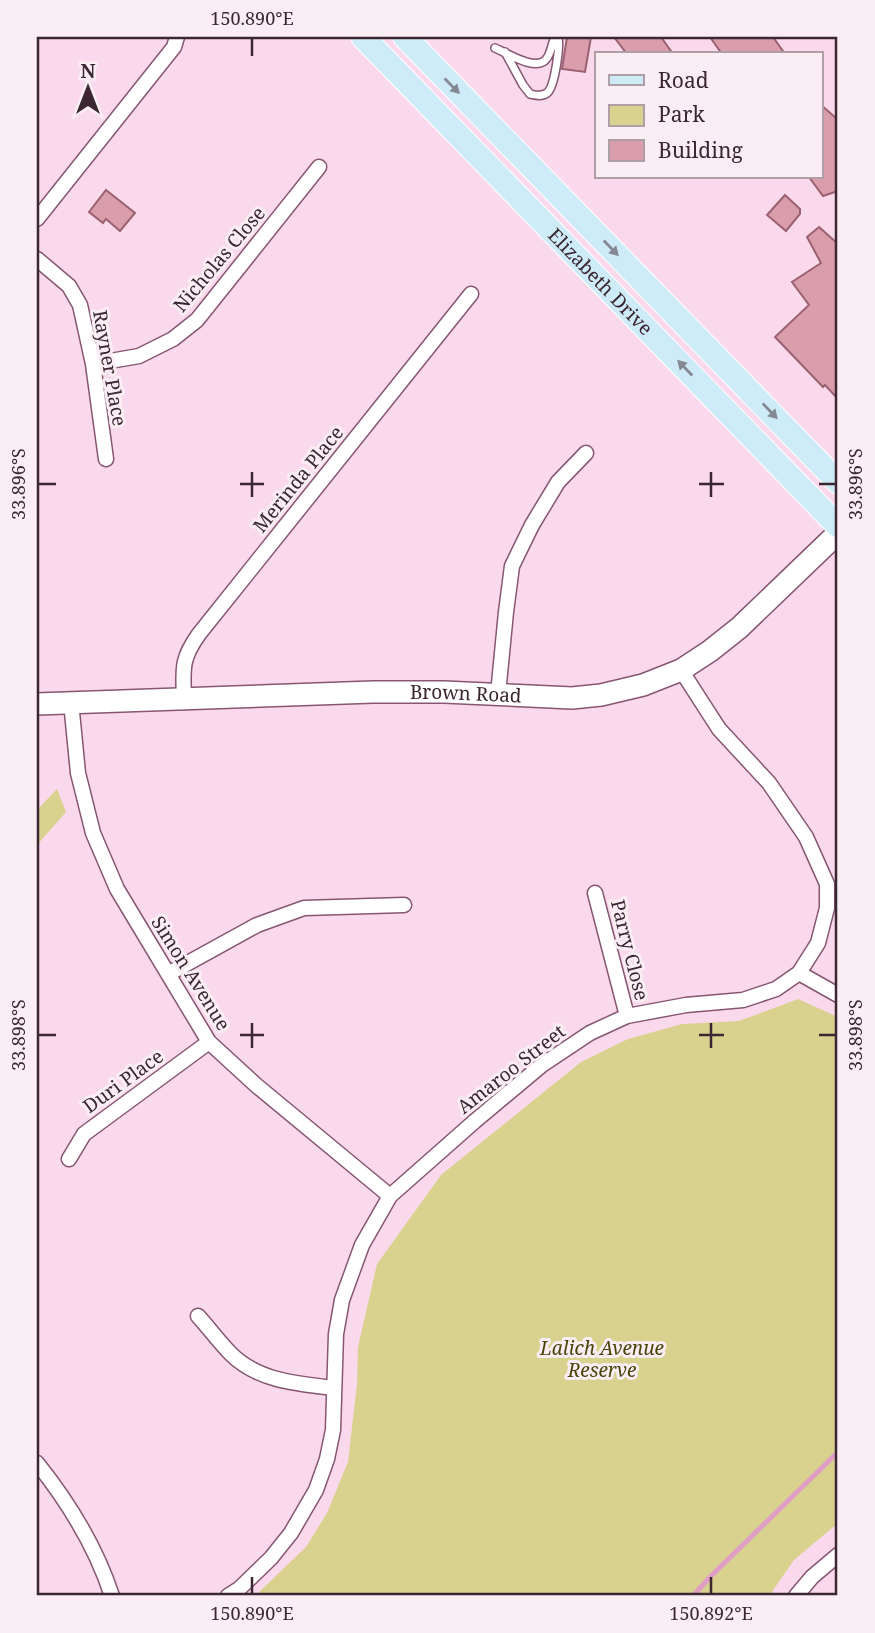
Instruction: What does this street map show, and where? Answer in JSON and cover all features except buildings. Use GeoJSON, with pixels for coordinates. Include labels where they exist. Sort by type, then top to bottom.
{"type":"FeatureCollection","features":[{"type":"Feature","properties":{"kind":"main road","name":"Elizabeth Drive"},"geometry":{"type":"LineString","coordinates":[[363,37],[838,526]]}},
{"type":"Feature","properties":{"kind":"main road","name":"Elizabeth Drive"},"geometry":{"type":"LineString","coordinates":[[405,37],[838,482]]}},
{"type":"Feature","properties":{"kind":"street"},"geometry":{"type":"LineString","coordinates":[[37,219],[174,47],[177,37]]}},
{"type":"Feature","properties":{"kind":"street","name":"Nicholas Close"},"geometry":{"type":"LineString","coordinates":[[93,364],[139,356],[173,339],[197,320],[319,167]]}},
{"type":"Feature","properties":{"kind":"street","name":"Rayner Place"},"geometry":{"type":"LineString","coordinates":[[37,259],[69,286],[80,305],[93,364],[106,459]]}},
{"type":"Feature","properties":{"kind":"street","name":"Merinda Place"},"geometry":{"type":"LineString","coordinates":[[184,698],[183,670],[189,647],[471,294]]}},
{"type":"Feature","properties":{"kind":"street"},"geometry":{"type":"LineString","coordinates":[[498,694],[512,566],[531,525],[558,482],[586,453]]}},
{"type":"Feature","properties":{"kind":"street","name":"Brown Road"},"geometry":{"type":"LineString","coordinates":[[37,704],[385,692],[444,692],[552,698],[601,695],[643,685],[681,670],[710,651],[739,628],[838,533]]}},
{"type":"Feature","properties":{"kind":"street","name":"Amaroo Street"},"geometry":{"type":"LineString","coordinates":[[228,1596],[271,1559],[316,1490],[327,1459],[332,1430],[336,1334],[342,1300],[362,1245],[390,1196],[542,1065],[590,1033],[627,1016],[686,1005],[743,1000],[776,989],[799,973],[818,943],[827,908],[827,884],[806,837],[769,783],[719,729],[681,670]]}},
{"type":"Feature","properties":{"kind":"street","name":"Simon Avenue"},"geometry":{"type":"LineString","coordinates":[[71,702],[78,773],[93,833],[117,889],[209,1042],[257,1086],[390,1196]]}},
{"type":"Feature","properties":{"kind":"street"},"geometry":{"type":"LineString","coordinates":[[827,884],[838,871]]}},
{"type":"Feature","properties":{"kind":"street","name":"Parry Close"},"geometry":{"type":"LineString","coordinates":[[595,893],[627,1016]]}},
{"type":"Feature","properties":{"kind":"street"},"geometry":{"type":"LineString","coordinates":[[168,974],[257,925],[304,908],[404,905]]}},
{"type":"Feature","properties":{"kind":"street"},"geometry":{"type":"LineString","coordinates":[[799,973],[838,995]]}},
{"type":"Feature","properties":{"kind":"street","name":"Duri Place"},"geometry":{"type":"LineString","coordinates":[[69,1159],[84,1134],[209,1042]]}},
{"type":"Feature","properties":{"kind":"street"},"geometry":{"type":"LineString","coordinates":[[198,1316],[232,1355],[252,1370],[276,1379],[334,1388]]}},
{"type":"Feature","properties":{"kind":"street"},"geometry":{"type":"LineString","coordinates":[[37,1463],[79,1523],[112,1596]]}},
{"type":"Feature","properties":{"kind":"street"},"geometry":{"type":"LineString","coordinates":[[796,1596],[812,1577],[838,1555]]}},
{"type":"Feature","properties":{"kind":"lane"},"geometry":{"type":"LineString","coordinates":[[505,52],[530,94],[541,96],[551,89],[560,45],[557,37]]}},
{"type":"Feature","properties":{"kind":"lane"},"geometry":{"type":"LineString","coordinates":[[495,48],[525,62],[541,63],[548,57],[557,37]]}},
{"type":"Feature","properties":{"kind":"green space"},"geometry":{"type":"Polygon","coordinates":[[[57,789],[66,812],[37,845],[37,810],[57,789]]]}},
{"type":"Feature","properties":{"kind":"green space","name":"Lalich Avenue Reserve"},"geometry":{"type":"Polygon","coordinates":[[[798,999],[838,1017],[838,1523],[794,1560],[769,1596],[255,1596],[306,1547],[327,1513],[348,1462],[357,1384],[358,1347],[377,1264],[441,1175],[581,1062],[628,1039],[682,1024],[739,1021],[798,999]]]}},
{"type":"Feature","properties":{"kind":"waterway"},"geometry":{"type":"LineString","coordinates":[[693,1596],[838,1452]]}}]}
